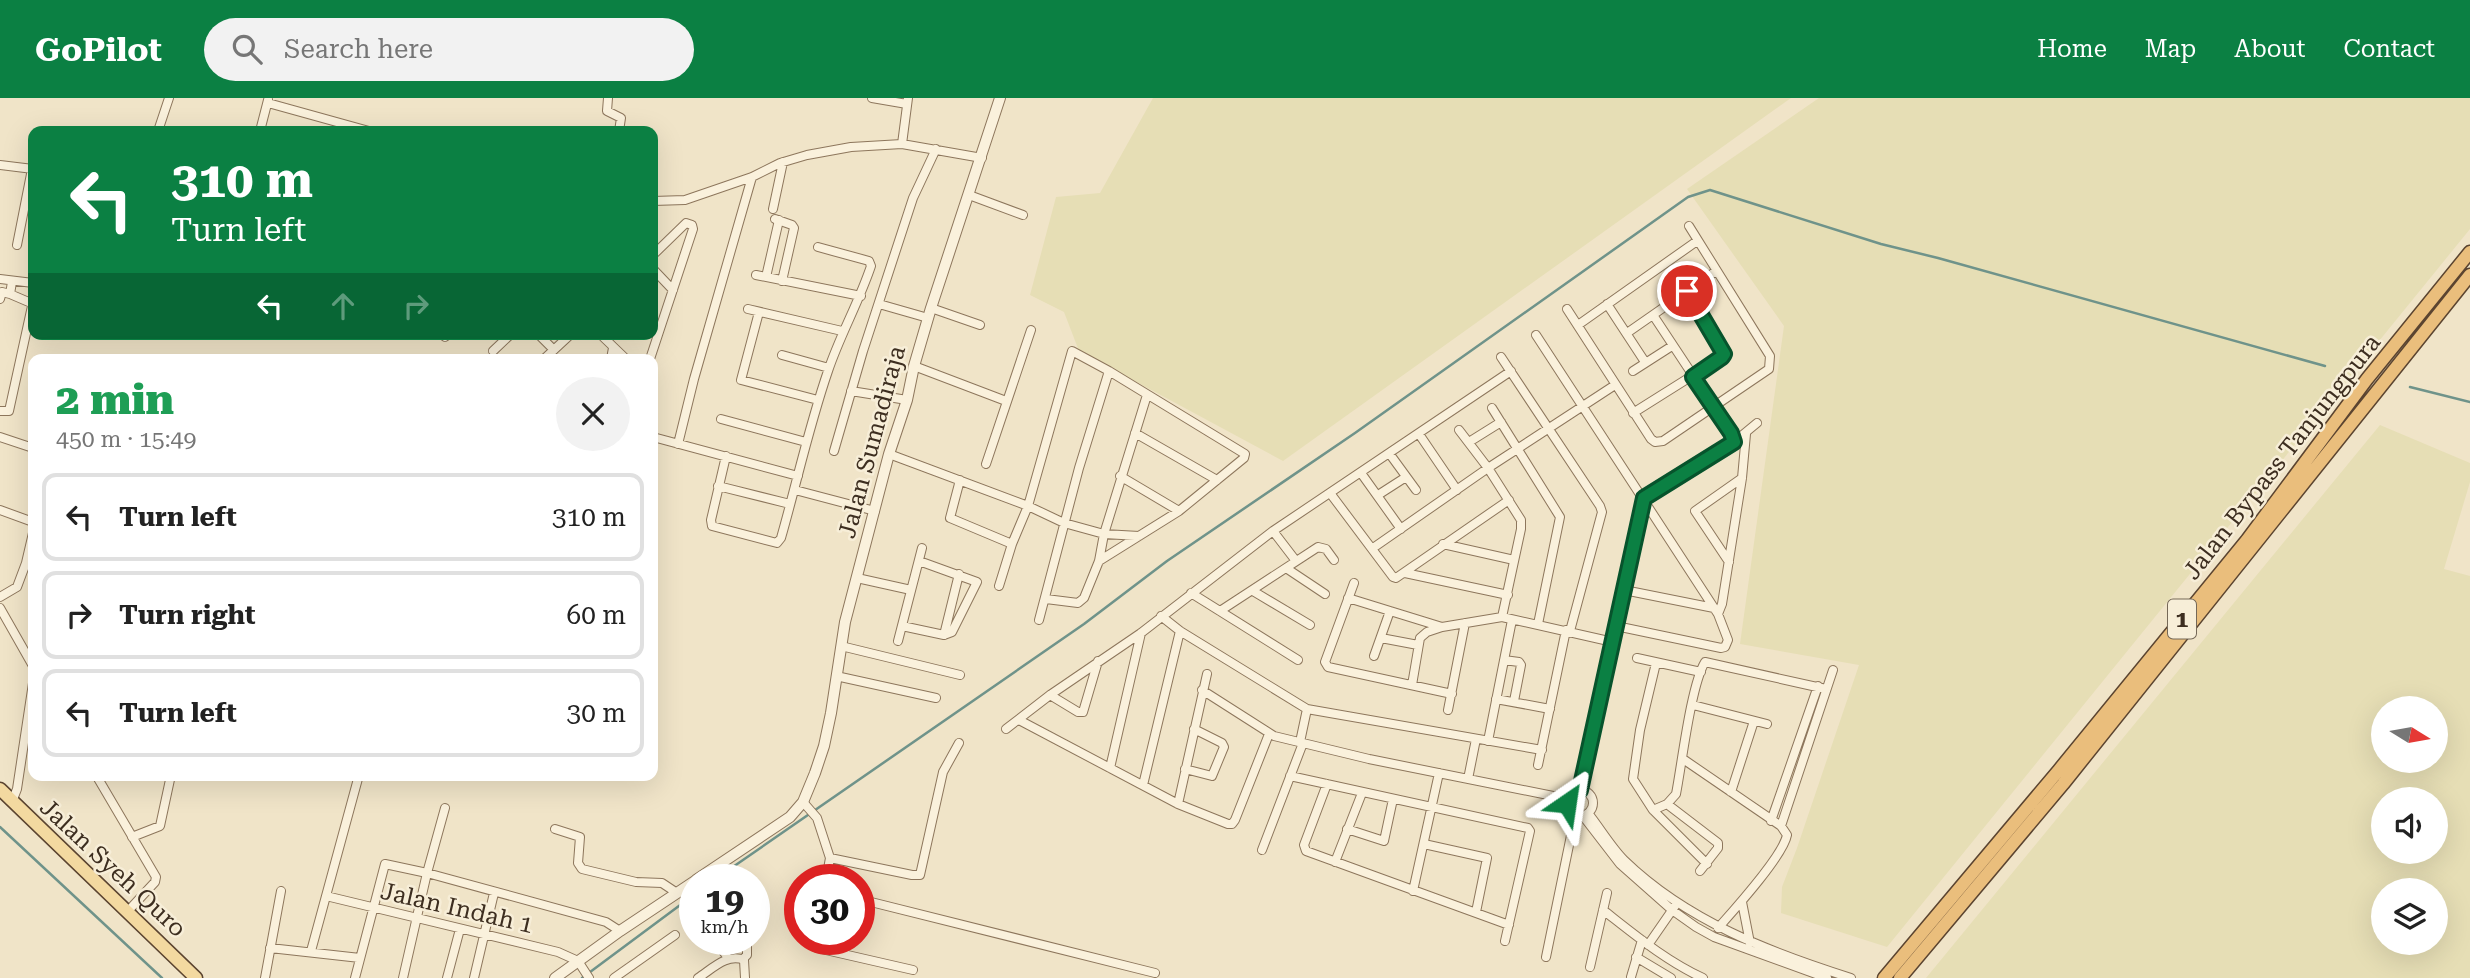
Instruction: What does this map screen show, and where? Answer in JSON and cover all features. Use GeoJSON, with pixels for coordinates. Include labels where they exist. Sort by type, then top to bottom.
{"type":"FeatureCollection","features":[{"type":"Feature","properties":{"kind":"highway","name":"Jalan Bypass Tanjungpura"},"geometry":{"type":"LineString","coordinates":[[1884,978],[2059,771],[2247,540],[2387,355],[2470,252]]}},
{"type":"Feature","properties":{"kind":"highway","name":"Jalan Bypass Tanjungpura"},"geometry":{"type":"LineString","coordinates":[[1900,978],[2063,784],[2470,275]]}},
{"type":"Feature","properties":{"kind":"highway"},"geometry":{"type":"LineString","coordinates":[[2387,355],[2400,363]]}},
{"type":"Feature","properties":{"kind":"main road","name":"Jalan Syeh Quro"},"geometry":{"type":"LineString","coordinates":[[0,789],[196,978]]}},
{"type":"Feature","properties":{"kind":"street"},"geometry":{"type":"LineString","coordinates":[[160,126],[169,98]]}},
{"type":"Feature","properties":{"kind":"street"},"geometry":{"type":"LineString","coordinates":[[608,98],[607,111],[621,118],[620,126]]}},
{"type":"Feature","properties":{"kind":"street"},"geometry":{"type":"LineString","coordinates":[[872,98],[908,101],[902,144]]}},
{"type":"Feature","properties":{"kind":"street","name":"Jalan Sumadiraja"},"geometry":{"type":"LineString","coordinates":[[806,805],[824,746],[841,646],[889,454],[907,400],[929,313],[1000,98]]}},
{"type":"Feature","properties":{"kind":"street"},"geometry":{"type":"LineString","coordinates":[[261,126],[268,100],[353,126]]}},
{"type":"Feature","properties":{"kind":"street"},"geometry":{"type":"LineString","coordinates":[[658,201],[685,200],[752,177],[783,162],[851,147],[902,144],[982,158]]}},
{"type":"Feature","properties":{"kind":"street"},"geometry":{"type":"LineString","coordinates":[[834,451],[913,198],[936,149]]}},
{"type":"Feature","properties":{"kind":"street"},"geometry":{"type":"LineString","coordinates":[[773,209],[783,162]]}},
{"type":"Feature","properties":{"kind":"street"},"geometry":{"type":"LineString","coordinates":[[0,165],[28,168]]}},
{"type":"Feature","properties":{"kind":"street"},"geometry":{"type":"LineString","coordinates":[[678,444],[752,177]]}},
{"type":"Feature","properties":{"kind":"street"},"geometry":{"type":"LineString","coordinates":[[17,246],[28,193]]}},
{"type":"Feature","properties":{"kind":"street"},"geometry":{"type":"LineString","coordinates":[[969,195],[1023,215]]}},
{"type":"Feature","properties":{"kind":"street"},"geometry":{"type":"LineString","coordinates":[[766,278],[777,220],[794,228],[782,281]]}},
{"type":"Feature","properties":{"kind":"street"},"geometry":{"type":"LineString","coordinates":[[658,250],[686,223],[692,225],[673,290],[658,326]]}},
{"type":"Feature","properties":{"kind":"street"},"geometry":{"type":"LineString","coordinates":[[1567,309],[1633,414],[1651,439],[1658,442],[1769,369],[1770,356],[1689,226]]}},
{"type":"Feature","properties":{"kind":"street"},"geometry":{"type":"LineString","coordinates":[[1578,325],[1697,241]]}},
{"type":"Feature","properties":{"kind":"street"},"geometry":{"type":"LineString","coordinates":[[726,456],[711,520],[712,526],[775,543],[781,538],[818,400],[842,331],[861,296],[871,263],[818,247]]}},
{"type":"Feature","properties":{"kind":"street"},"geometry":{"type":"LineString","coordinates":[[1628,333],[1716,271]]}},
{"type":"Feature","properties":{"kind":"street"},"geometry":{"type":"LineString","coordinates":[[658,274],[673,290]]}},
{"type":"Feature","properties":{"kind":"street"},"geometry":{"type":"LineString","coordinates":[[756,275],[861,296]]}},
{"type":"Feature","properties":{"kind":"street"},"geometry":{"type":"LineString","coordinates":[[0,279],[28,284]]}},
{"type":"Feature","properties":{"kind":"street"},"geometry":{"type":"LineString","coordinates":[[10,294],[12,282]]}},
{"type":"Feature","properties":{"kind":"street"},"geometry":{"type":"LineString","coordinates":[[1633,414],[1693,377],[1724,354],[1687,291]]}},
{"type":"Feature","properties":{"kind":"street"},"geometry":{"type":"LineString","coordinates":[[0,299],[2,292],[28,304]]}},
{"type":"Feature","properties":{"kind":"street"},"geometry":{"type":"LineString","coordinates":[[879,304],[980,325]]}},
{"type":"Feature","properties":{"kind":"street"},"geometry":{"type":"LineString","coordinates":[[1607,304],[1645,362]]}},
{"type":"Feature","properties":{"kind":"street"},"geometry":{"type":"LineString","coordinates":[[748,309],[842,331]]}},
{"type":"Feature","properties":{"kind":"street"},"geometry":{"type":"LineString","coordinates":[[759,312],[741,380],[818,400]]}},
{"type":"Feature","properties":{"kind":"street"},"geometry":{"type":"LineString","coordinates":[[1653,315],[1734,442]]}},
{"type":"Feature","properties":{"kind":"street"},"geometry":{"type":"LineString","coordinates":[[0,411],[9,411],[28,324]]}},
{"type":"Feature","properties":{"kind":"street"},"geometry":{"type":"LineString","coordinates":[[986,464],[1031,330]]}},
{"type":"Feature","properties":{"kind":"street"},"geometry":{"type":"LineString","coordinates":[[1536,335],[1716,611],[1728,635],[1727,645],[1721,648],[1616,626]]}},
{"type":"Feature","properties":{"kind":"street"},"geometry":{"type":"LineString","coordinates":[[492,351],[504,340]]}},
{"type":"Feature","properties":{"kind":"street"},"geometry":{"type":"LineString","coordinates":[[544,340],[554,350]]}},
{"type":"Feature","properties":{"kind":"street"},"geometry":{"type":"LineString","coordinates":[[550,354],[565,340]]}},
{"type":"Feature","properties":{"kind":"street"},"geometry":{"type":"LineString","coordinates":[[606,340],[620,354]]}},
{"type":"Feature","properties":{"kind":"street"},"geometry":{"type":"LineString","coordinates":[[1633,372],[1672,346]]}},
{"type":"Feature","properties":{"kind":"street"},"geometry":{"type":"LineString","coordinates":[[612,354],[613,348]]}},
{"type":"Feature","properties":{"kind":"street"},"geometry":{"type":"LineString","coordinates":[[999,586],[1028,506],[1071,353],[1074,351],[1244,453],[1244,458],[1179,510],[1099,561]]}},
{"type":"Feature","properties":{"kind":"street"},"geometry":{"type":"LineString","coordinates":[[782,355],[829,368]]}},
{"type":"Feature","properties":{"kind":"street"},"geometry":{"type":"LineString","coordinates":[[1501,357],[1550,428],[1602,512],[1568,630],[1538,765]]}},
{"type":"Feature","properties":{"kind":"street"},"geometry":{"type":"LineString","coordinates":[[914,366],[1006,401]]}},
{"type":"Feature","properties":{"kind":"street"},"geometry":{"type":"LineString","coordinates":[[1039,620],[1108,370]]}},
{"type":"Feature","properties":{"kind":"street"},"geometry":{"type":"LineString","coordinates":[[1006,729],[1050,695],[1141,633],[1273,531],[1511,370]]}},
{"type":"Feature","properties":{"kind":"street"},"geometry":{"type":"LineString","coordinates":[[1373,548],[1488,468],[1615,385]]}},
{"type":"Feature","properties":{"kind":"street"},"geometry":{"type":"LineString","coordinates":[[851,391],[907,400]]}},
{"type":"Feature","properties":{"kind":"street"},"geometry":{"type":"LineString","coordinates":[[1046,599],[1078,603],[1082,600],[1099,561],[1120,476],[1147,395]]}},
{"type":"Feature","properties":{"kind":"street"},"geometry":{"type":"LineString","coordinates":[[1492,408],[1560,517],[1538,624]]}},
{"type":"Feature","properties":{"kind":"street"},"geometry":{"type":"LineString","coordinates":[[721,419],[806,442]]}},
{"type":"Feature","properties":{"kind":"street"},"geometry":{"type":"LineString","coordinates":[[1469,442],[1501,422]]}},
{"type":"Feature","properties":{"kind":"street"},"geometry":{"type":"LineString","coordinates":[[1580,790],[1644,498],[1734,442],[1757,423]]}},
{"type":"Feature","properties":{"kind":"street"},"geometry":{"type":"LineString","coordinates":[[1459,430],[1488,468],[1522,524],[1502,617]]}},
{"type":"Feature","properties":{"kind":"street"},"geometry":{"type":"LineString","coordinates":[[1135,433],[1217,480]]}},
{"type":"Feature","properties":{"kind":"street"},"geometry":{"type":"LineString","coordinates":[[1419,434],[1457,489]]}},
{"type":"Feature","properties":{"kind":"street"},"geometry":{"type":"LineString","coordinates":[[1716,611],[1722,604],[1729,562],[1742,478],[1745,434]]}},
{"type":"Feature","properties":{"kind":"street"},"geometry":{"type":"LineString","coordinates":[[0,437],[28,446]]}},
{"type":"Feature","properties":{"kind":"street"},"geometry":{"type":"LineString","coordinates":[[658,438],[798,476]]}},
{"type":"Feature","properties":{"kind":"street"},"geometry":{"type":"LineString","coordinates":[[1389,453],[1416,490]]}},
{"type":"Feature","properties":{"kind":"street"},"geometry":{"type":"LineString","coordinates":[[889,454],[1028,506],[1064,523],[1104,534],[1139,536]]}},
{"type":"Feature","properties":{"kind":"street"},"geometry":{"type":"LineString","coordinates":[[1361,473],[1401,529]]}},
{"type":"Feature","properties":{"kind":"street"},"geometry":{"type":"LineString","coordinates":[[1120,476],[1179,510]]}},
{"type":"Feature","properties":{"kind":"street"},"geometry":{"type":"LineString","coordinates":[[1378,495],[1405,477]]}},
{"type":"Feature","properties":{"kind":"street"},"geometry":{"type":"LineString","coordinates":[[1729,562],[1695,511],[1742,478]]}},
{"type":"Feature","properties":{"kind":"street"},"geometry":{"type":"LineString","coordinates":[[960,480],[950,518],[1012,544]]}},
{"type":"Feature","properties":{"kind":"street"},"geometry":{"type":"LineString","coordinates":[[718,486],[790,504]]}},
{"type":"Feature","properties":{"kind":"street"},"geometry":{"type":"LineString","coordinates":[[795,491],[875,511]]}},
{"type":"Feature","properties":{"kind":"street"},"geometry":{"type":"LineString","coordinates":[[1330,493],[1394,577],[1400,577],[1443,544],[1509,500]]}},
{"type":"Feature","properties":{"kind":"street"},"geometry":{"type":"LineString","coordinates":[[0,510],[28,520]]}},
{"type":"Feature","properties":{"kind":"street"},"geometry":{"type":"LineString","coordinates":[[1273,531],[1296,561]]}},
{"type":"Feature","properties":{"kind":"street"},"geometry":{"type":"LineString","coordinates":[[1443,544],[1514,560]]}},
{"type":"Feature","properties":{"kind":"street"},"geometry":{"type":"LineString","coordinates":[[1220,611],[1318,547],[1326,549],[1334,560]]}},
{"type":"Feature","properties":{"kind":"street"},"geometry":{"type":"LineString","coordinates":[[898,641],[922,548]]}},
{"type":"Feature","properties":{"kind":"street"},"geometry":{"type":"LineString","coordinates":[[902,626],[944,635],[955,629],[977,582],[919,561]]}},
{"type":"Feature","properties":{"kind":"street"},"geometry":{"type":"LineString","coordinates":[[0,597],[17,587],[28,566]]}},
{"type":"Feature","properties":{"kind":"street"},"geometry":{"type":"LineString","coordinates":[[1286,568],[1325,594]]}},
{"type":"Feature","properties":{"kind":"street"},"geometry":{"type":"LineString","coordinates":[[1405,573],[1508,595]]}},
{"type":"Feature","properties":{"kind":"street"},"geometry":{"type":"LineString","coordinates":[[944,635],[959,574]]}},
{"type":"Feature","properties":{"kind":"street"},"geometry":{"type":"LineString","coordinates":[[857,578],[911,590]]}},
{"type":"Feature","properties":{"kind":"street"},"geometry":{"type":"LineString","coordinates":[[1354,583],[1325,662],[1326,666],[1452,694]]}},
{"type":"Feature","properties":{"kind":"street"},"geometry":{"type":"LineString","coordinates":[[1253,590],[1310,625]]}},
{"type":"Feature","properties":{"kind":"street"},"geometry":{"type":"LineString","coordinates":[[1624,590],[1716,611]]}},
{"type":"Feature","properties":{"kind":"street"},"geometry":{"type":"LineString","coordinates":[[1191,593],[1298,660]]}},
{"type":"Feature","properties":{"kind":"street"},"geometry":{"type":"LineString","coordinates":[[1348,598],[1442,627]]}},
{"type":"Feature","properties":{"kind":"street"},"geometry":{"type":"LineString","coordinates":[[0,608],[28,657]]}},
{"type":"Feature","properties":{"kind":"street"},"geometry":{"type":"LineString","coordinates":[[1374,656],[1390,611]]}},
{"type":"Feature","properties":{"kind":"street"},"geometry":{"type":"LineString","coordinates":[[1161,616],[1180,631],[1307,709],[1542,750]]}},
{"type":"Feature","properties":{"kind":"street"},"geometry":{"type":"LineString","coordinates":[[1412,685],[1418,645],[1423,635],[1442,627],[1502,617],[1613,642]]}},
{"type":"Feature","properties":{"kind":"street"},"geometry":{"type":"LineString","coordinates":[[1488,741],[1512,620]]}},
{"type":"Feature","properties":{"kind":"street"},"geometry":{"type":"LineString","coordinates":[[1448,710],[1465,623]]}},
{"type":"Feature","properties":{"kind":"street"},"geometry":{"type":"LineString","coordinates":[[1143,785],[1180,631]]}},
{"type":"Feature","properties":{"kind":"street"},"geometry":{"type":"LineString","coordinates":[[1110,768],[1141,633]]}},
{"type":"Feature","properties":{"kind":"street"},"geometry":{"type":"LineString","coordinates":[[1381,638],[1418,645]]}},
{"type":"Feature","properties":{"kind":"street"},"geometry":{"type":"LineString","coordinates":[[841,646],[960,676]]}},
{"type":"Feature","properties":{"kind":"street"},"geometry":{"type":"LineString","coordinates":[[1637,658],[1701,672]]}},
{"type":"Feature","properties":{"kind":"street"},"geometry":{"type":"LineString","coordinates":[[1504,660],[1519,662],[1521,665],[1514,701]]}},
{"type":"Feature","properties":{"kind":"street"},"geometry":{"type":"LineString","coordinates":[[1050,695],[1078,712],[1083,712],[1098,661]]}},
{"type":"Feature","properties":{"kind":"street"},"geometry":{"type":"LineString","coordinates":[[1653,810],[1667,804],[1676,794],[1693,705],[1705,662],[1822,688]]}},
{"type":"Feature","properties":{"kind":"street"},"geometry":{"type":"LineString","coordinates":[[1656,663],[1640,730],[1634,781],[1653,810],[1703,868],[1718,848],[1718,843],[1667,804]]}},
{"type":"Feature","properties":{"kind":"street"},"geometry":{"type":"LineString","coordinates":[[1771,821],[1793,757],[1822,688],[1833,670]]}},
{"type":"Feature","properties":{"kind":"street"},"geometry":{"type":"LineString","coordinates":[[1178,804],[1207,674]]}},
{"type":"Feature","properties":{"kind":"street"},"geometry":{"type":"LineString","coordinates":[[836,676],[936,698]]}},
{"type":"Feature","properties":{"kind":"street"},"geometry":{"type":"LineString","coordinates":[[1781,826],[1803,760],[1822,688]]}},
{"type":"Feature","properties":{"kind":"street"},"geometry":{"type":"LineString","coordinates":[[1202,690],[1269,734],[1568,799]]}},
{"type":"Feature","properties":{"kind":"street"},"geometry":{"type":"LineString","coordinates":[[1496,698],[1550,709]]}},
{"type":"Feature","properties":{"kind":"street"},"geometry":{"type":"LineString","coordinates":[[1693,705],[1768,724]]}},
{"type":"Feature","properties":{"kind":"street"},"geometry":{"type":"LineString","coordinates":[[1262,850],[1302,743],[1307,709]]}},
{"type":"Feature","properties":{"kind":"street"},"geometry":{"type":"LineString","coordinates":[[12,802],[17,789],[28,716]]}},
{"type":"Feature","properties":{"kind":"street"},"geometry":{"type":"LineString","coordinates":[[1019,720],[1178,804],[1232,824],[1269,734]]}},
{"type":"Feature","properties":{"kind":"street"},"geometry":{"type":"LineString","coordinates":[[1731,792],[1754,721]]}},
{"type":"Feature","properties":{"kind":"street"},"geometry":{"type":"LineString","coordinates":[[1185,769],[1210,777],[1224,747],[1222,743],[1194,729]]}},
{"type":"Feature","properties":{"kind":"street"},"geometry":{"type":"LineString","coordinates":[[1468,779],[1476,739]]}},
{"type":"Feature","properties":{"kind":"street"},"geometry":{"type":"LineString","coordinates":[[830,858],[920,875],[943,772],[959,743]]}},
{"type":"Feature","properties":{"kind":"street"},"geometry":{"type":"LineString","coordinates":[[1793,757],[1803,760]]}},
{"type":"Feature","properties":{"kind":"street"},"geometry":{"type":"LineString","coordinates":[[1684,759],[1785,831],[1786,841],[1742,902],[1718,928]]}},
{"type":"Feature","properties":{"kind":"street"},"geometry":{"type":"LineString","coordinates":[[1413,891],[1439,773]]}},
{"type":"Feature","properties":{"kind":"street"},"geometry":{"type":"LineString","coordinates":[[1290,776],[1529,830],[1505,941]]}},
{"type":"Feature","properties":{"kind":"street"},"geometry":{"type":"LineString","coordinates":[[99,781],[156,880],[128,911]]}},
{"type":"Feature","properties":{"kind":"street"},"geometry":{"type":"LineString","coordinates":[[132,837],[160,826],[170,781]]}},
{"type":"Feature","properties":{"kind":"street"},"geometry":{"type":"LineString","coordinates":[[311,951],[357,781]]}},
{"type":"Feature","properties":{"kind":"street"},"geometry":{"type":"LineString","coordinates":[[1327,784],[1304,848],[1306,851],[1509,925]]}},
{"type":"Feature","properties":{"kind":"street"},"geometry":{"type":"LineString","coordinates":[[1546,957],[1582,815],[1592,801],[1588,794],[1580,790],[1568,799],[1569,811],[1582,815],[1623,859],[1674,907],[1714,937],[1827,978]]}},
{"type":"Feature","properties":{"kind":"street"},"geometry":{"type":"LineString","coordinates":[[1335,862],[1362,793]]}},
{"type":"Feature","properties":{"kind":"street"},"geometry":{"type":"LineString","coordinates":[[1348,829],[1384,841],[1393,799]]}},
{"type":"Feature","properties":{"kind":"street"},"geometry":{"type":"LineString","coordinates":[[720,864],[806,805],[817,818],[830,858],[829,864]]}},
{"type":"Feature","properties":{"kind":"street"},"geometry":{"type":"LineString","coordinates":[[403,978],[445,808]]}},
{"type":"Feature","properties":{"kind":"street"},"geometry":{"type":"LineString","coordinates":[[555,829],[580,837],[578,863],[582,869],[624,880],[662,883],[677,893],[620,931],[580,964],[555,978]]}},
{"type":"Feature","properties":{"kind":"street"},"geometry":{"type":"LineString","coordinates":[[1423,844],[1487,858],[1476,912]]}},
{"type":"Feature","properties":{"kind":"street"},"geometry":{"type":"LineString","coordinates":[[355,978],[384,864],[427,873],[606,922],[620,931]]}},
{"type":"Feature","properties":{"kind":"street"},"geometry":{"type":"LineString","coordinates":[[265,978],[281,891]]}},
{"type":"Feature","properties":{"kind":"street"},"geometry":{"type":"LineString","coordinates":[[474,978],[494,893]]}},
{"type":"Feature","properties":{"kind":"street"},"geometry":{"type":"LineString","coordinates":[[1590,967],[1607,893]]}},
{"type":"Feature","properties":{"kind":"street","name":"Jalan Indah 1"},"geometry":{"type":"LineString","coordinates":[[326,896],[558,952],[580,964]]}},
{"type":"Feature","properties":{"kind":"street"},"geometry":{"type":"LineString","coordinates":[[1742,902],[1750,941],[1749,950]]}},
{"type":"Feature","properties":{"kind":"street"},"geometry":{"type":"LineString","coordinates":[[875,903],[1155,973]]}},
{"type":"Feature","properties":{"kind":"street"},"geometry":{"type":"LineString","coordinates":[[1674,907],[1750,941],[1851,978]]}},
{"type":"Feature","properties":{"kind":"street"},"geometry":{"type":"LineString","coordinates":[[1631,977],[1636,957],[1674,907]]}},
{"type":"Feature","properties":{"kind":"street"},"geometry":{"type":"LineString","coordinates":[[1603,909],[1645,943],[1682,968],[1703,978]]}},
{"type":"Feature","properties":{"kind":"street"},"geometry":{"type":"LineString","coordinates":[[447,978],[460,929]]}},
{"type":"Feature","properties":{"kind":"street"},"geometry":{"type":"LineString","coordinates":[[614,978],[676,935]]}},
{"type":"Feature","properties":{"kind":"street"},"geometry":{"type":"LineString","coordinates":[[270,948],[360,958]]}},
{"type":"Feature","properties":{"kind":"street"},"geometry":{"type":"LineString","coordinates":[[698,978],[728,958],[743,959],[747,955]]}},
{"type":"Feature","properties":{"kind":"street"},"geometry":{"type":"LineString","coordinates":[[848,955],[913,970]]}},
{"type":"Feature","properties":{"kind":"street"},"geometry":{"type":"LineString","coordinates":[[1636,957],[1671,978]]}},
{"type":"Feature","properties":{"kind":"street"},"geometry":{"type":"LineString","coordinates":[[743,959],[745,978]]}},
{"type":"Feature","properties":{"kind":"street"},"geometry":{"type":"LineString","coordinates":[[580,964],[589,978]]}},
{"type":"Feature","properties":{"kind":"shaded area"},"geometry":{"type":"Polygon","coordinates":[[[1153,98],[1791,98],[1283,461],[1079,351],[1064,312],[1030,295],[1056,197],[1100,193],[1153,98]]]}},
{"type":"Feature","properties":{"kind":"shaded area"},"geometry":{"type":"Polygon","coordinates":[[[1819,98],[2470,98],[2470,229],[1887,947],[1781,913],[1782,887],[1859,665],[1740,644],[1784,326],[1687,189],[1819,98]]]}},
{"type":"Feature","properties":{"kind":"shaded area"},"geometry":{"type":"Polygon","coordinates":[[[2380,425],[2470,463],[2470,482],[2444,569],[2470,576],[2470,978],[1926,978],[2380,425]]]}},
{"type":"Feature","properties":{"kind":"waterway"},"geometry":{"type":"LineString","coordinates":[[737,864],[1084,624],[1167,561],[1355,433],[1688,197],[1710,190],[1881,244],[2325,366]]}},
{"type":"Feature","properties":{"kind":"waterway"},"geometry":{"type":"LineString","coordinates":[[2410,387],[2470,402]]}},
{"type":"Feature","properties":{"kind":"waterway"},"geometry":{"type":"LineString","coordinates":[[0,827],[162,978]]}},
{"type":"Feature","properties":{"kind":"waterway"},"geometry":{"type":"LineString","coordinates":[[582,978],[679,906]]}},
{"type":"Feature","properties":{"kind":"route"},"geometry":{"type":"LineString","coordinates":[[1567,803],[1570,795],[1580,790],[1644,498],[1734,442],[1731,433],[1693,377],[1722,357],[1724,350],[1687,291]]}}]}
